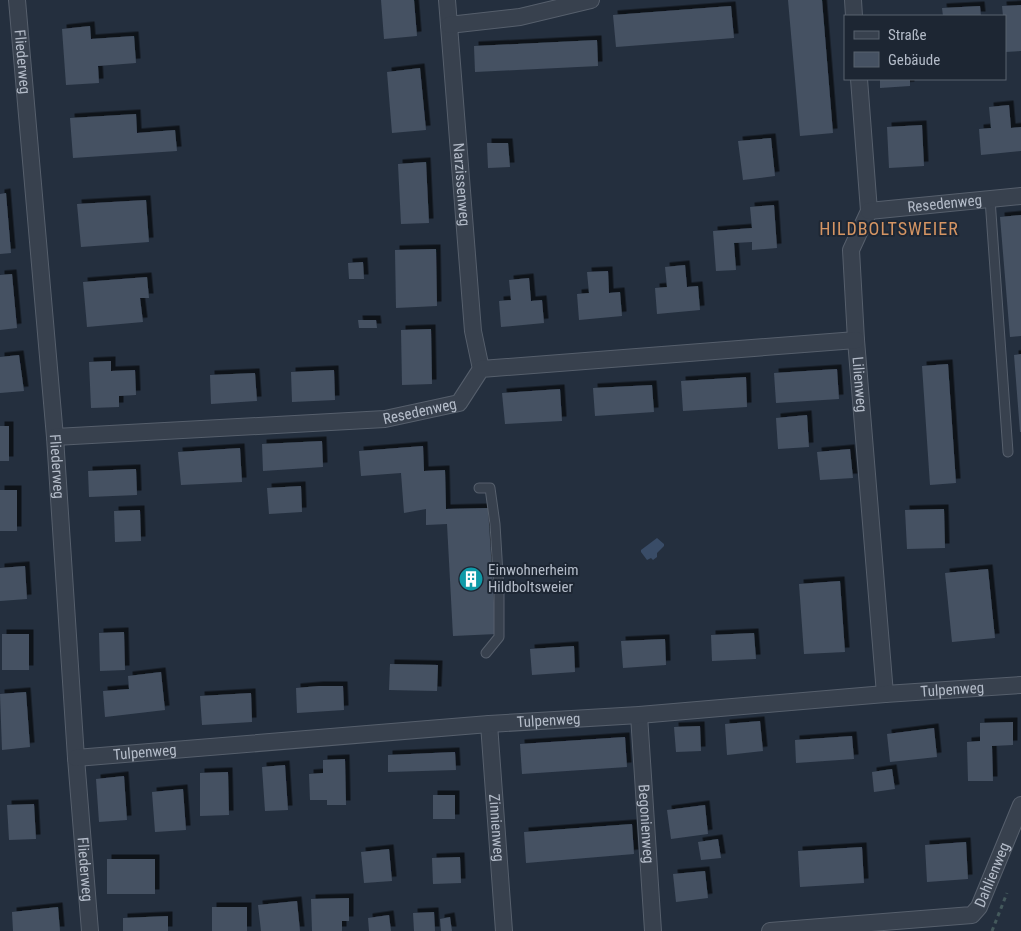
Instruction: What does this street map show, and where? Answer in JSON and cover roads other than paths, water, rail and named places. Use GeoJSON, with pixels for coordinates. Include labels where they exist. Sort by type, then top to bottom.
{"type":"FeatureCollection","features":[{"type":"Feature","properties":{"kind":"street","name":"Fliederweg"},"geometry":{"type":"LineString","coordinates":[[17,0],[55,437],[76,758],[90,931]]}},
{"type":"Feature","properties":{"kind":"street","name":"Narzissenweg"},"geometry":{"type":"LineString","coordinates":[[447,0],[473,330],[481,369]]}},
{"type":"Feature","properties":{"kind":"street"},"geometry":{"type":"LineString","coordinates":[[449,25],[520,17],[591,0]]}},
{"type":"Feature","properties":{"kind":"street"},"geometry":{"type":"LineString","coordinates":[[853,0],[854,15]]}},
{"type":"Feature","properties":{"kind":"street","name":"Lilienweg"},"geometry":{"type":"LineString","coordinates":[[859,80],[869,211],[851,250],[856,340],[885,694]]}},
{"type":"Feature","properties":{"kind":"street","name":"Resedenweg"},"geometry":{"type":"LineString","coordinates":[[869,211],[1021,196]]}},
{"type":"Feature","properties":{"kind":"street"},"geometry":{"type":"LineString","coordinates":[[481,369],[856,340]]}},
{"type":"Feature","properties":{"kind":"street","name":"Resedenweg"},"geometry":{"type":"LineString","coordinates":[[55,437],[385,419],[459,403],[481,369]]}},
{"type":"Feature","properties":{"kind":"street","name":"Tulpenweg"},"geometry":{"type":"LineString","coordinates":[[76,758],[489,724],[638,715],[885,694],[1021,685]]}},
{"type":"Feature","properties":{"kind":"street","name":"Begonienweg"},"geometry":{"type":"LineString","coordinates":[[638,715],[653,931]]}},
{"type":"Feature","properties":{"kind":"street","name":"Zinnienweg"},"geometry":{"type":"LineString","coordinates":[[489,724],[504,931]]}},
{"type":"Feature","properties":{"kind":"street","name":"Dahlienweg"},"geometry":{"type":"LineString","coordinates":[[770,931],[972,915],[980,907],[1021,806]]}},
{"type":"Feature","properties":{"kind":"lane"},"geometry":{"type":"LineString","coordinates":[[990,199],[1008,452]]}},
{"type":"Feature","properties":{"kind":"lane"},"geometry":{"type":"LineString","coordinates":[[479,488],[490,488],[495,524],[499,591],[499,637],[486,653]]}},
{"type":"Feature","properties":{"kind":"water"},"geometry":{"type":"Polygon","coordinates":[[[657,538],[664,546],[657,553],[657,557],[653,560],[651,558],[647,560],[641,550],[657,538]]]}},
{"type":"Feature","properties":{"kind":"place","name":"Einwohnerheim Hildboltsweier"},"geometry":{"type":"Point","coordinates":[471,579]}},
{"type":"Feature","properties":{"kind":"district","name":"HILDBOLTSWEIER"},"geometry":{"type":"Point","coordinates":[889,229]}}]}
